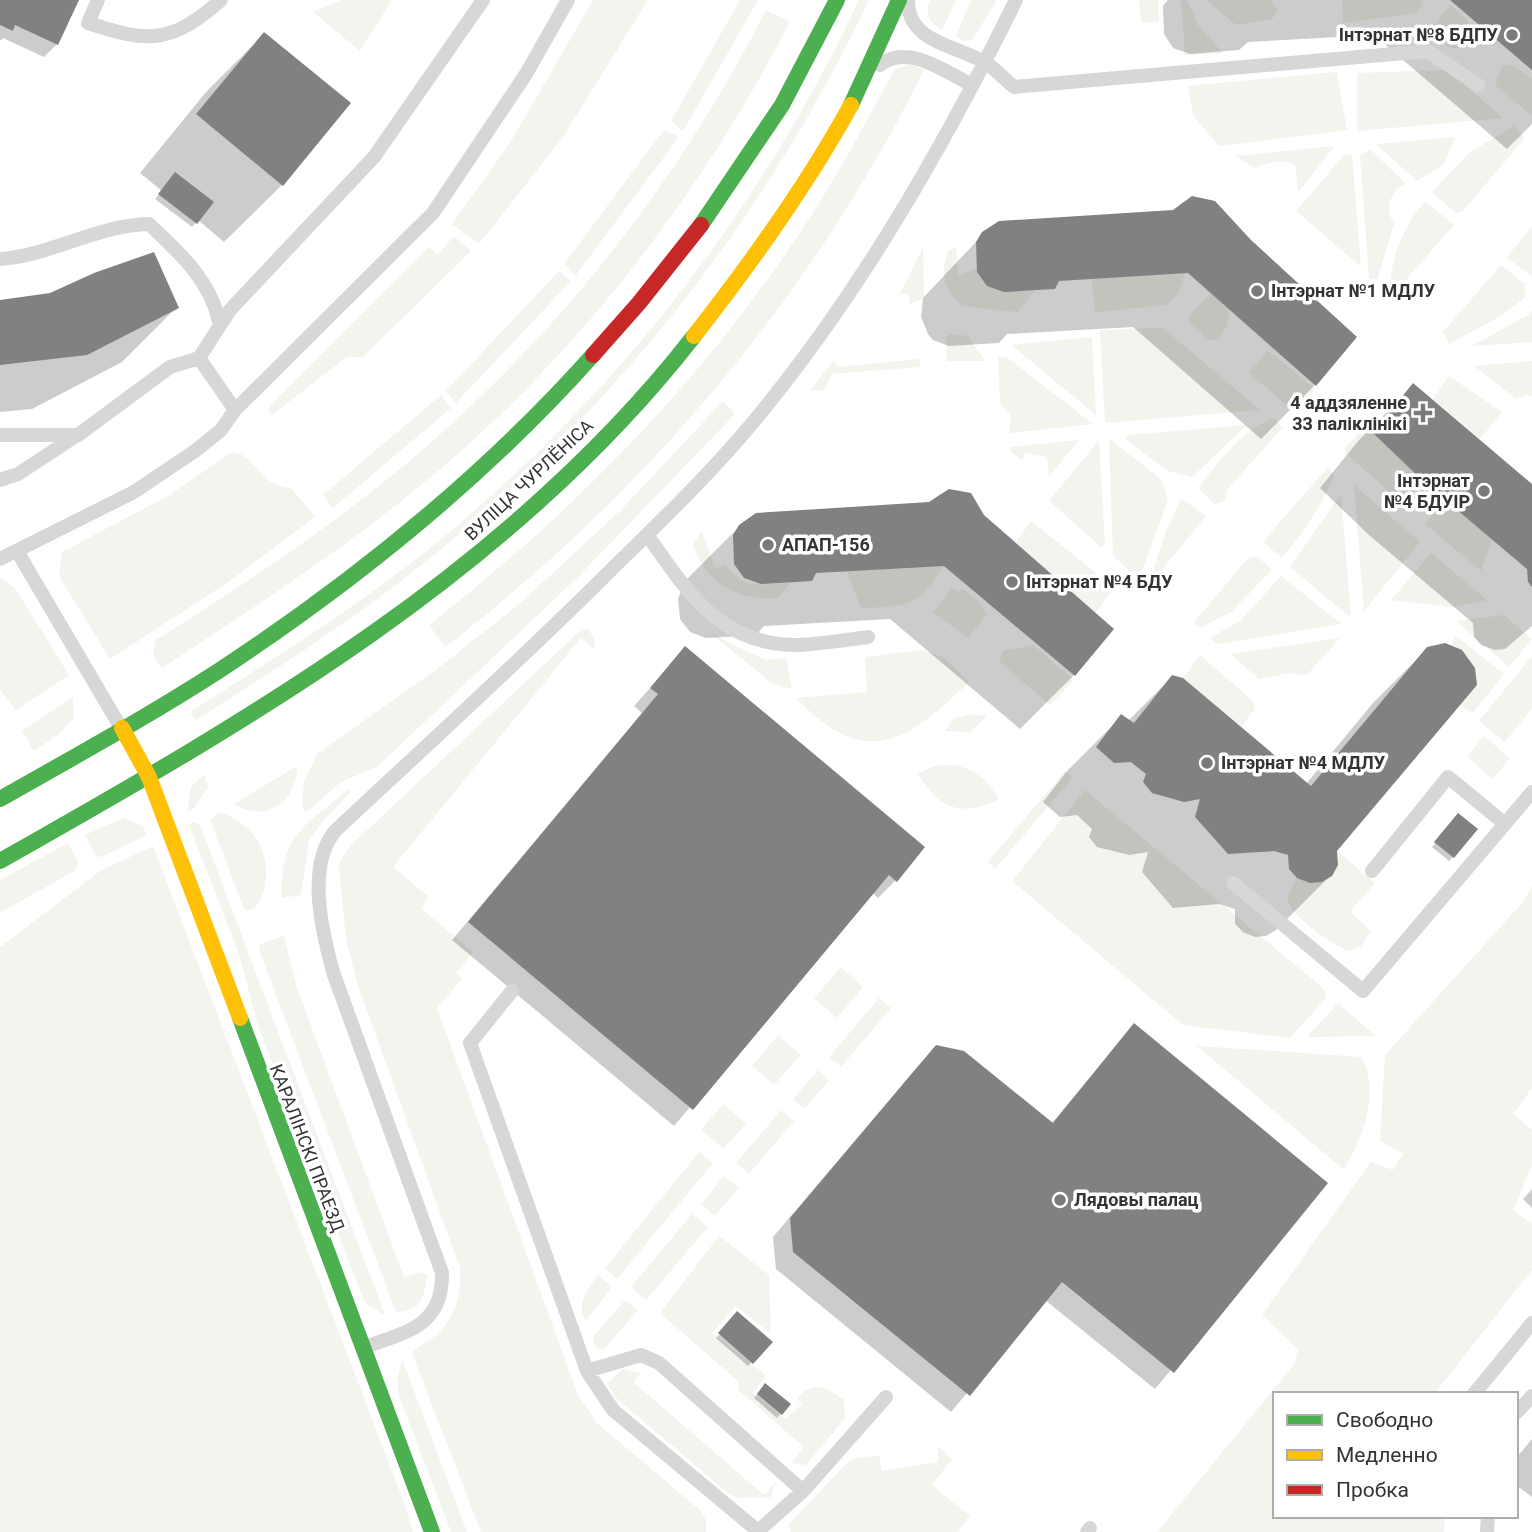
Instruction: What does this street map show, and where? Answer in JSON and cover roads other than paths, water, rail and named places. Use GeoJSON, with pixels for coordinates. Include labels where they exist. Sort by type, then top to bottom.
{"type":"FeatureCollection","features":[{"type":"Feature","properties":{"kind":"main road"},"geometry":{"type":"LineString","coordinates":[[0,799],[248,651],[353,574],[525,426],[594,357],[706,220],[785,103],[837,0]]}},
{"type":"Feature","properties":{"kind":"main road","name":"ВУЛІЦА ЧУРЛЁНІСА"},"geometry":{"type":"LineString","coordinates":[[0,861],[200,748],[377,632],[499,539],[593,450],[679,355],[753,260],[816,169],[864,80],[899,0]]}},
{"type":"Feature","properties":{"kind":"main road","name":"КАРАЛІНСКІ ПРАЕЗД"},"geometry":{"type":"LineString","coordinates":[[122,728],[149,777],[432,1532]]}},
{"type":"Feature","properties":{"kind":"lane"},"geometry":{"type":"LineString","coordinates":[[98,0],[88,23],[130,37],[152,37],[188,27],[221,0]]}},
{"type":"Feature","properties":{"kind":"lane"},"geometry":{"type":"LineString","coordinates":[[0,480],[18,474],[78,435],[170,367],[199,358],[219,323],[374,158],[483,0]]}},
{"type":"Feature","properties":{"kind":"lane"},"geometry":{"type":"LineString","coordinates":[[0,559],[134,492],[212,437],[235,410],[433,213],[526,74],[568,0]]}},
{"type":"Feature","properties":{"kind":"lane"},"geometry":{"type":"LineString","coordinates":[[908,0],[908,15],[916,30],[985,63],[1014,87],[1428,51],[1478,85]]}},
{"type":"Feature","properties":{"kind":"lane"},"geometry":{"type":"LineString","coordinates":[[363,1348],[426,1321],[439,1300],[442,1273],[333,972],[323,921],[320,874],[323,851],[335,831],[447,730],[648,536],[754,421],[848,298],[985,63],[1016,0]]}},
{"type":"Feature","properties":{"kind":"lane"},"geometry":{"type":"LineString","coordinates":[[864,80],[883,62],[894,56],[921,60],[972,85]]}},
{"type":"Feature","properties":{"kind":"lane"},"geometry":{"type":"LineString","coordinates":[[0,259],[27,257],[81,241],[120,225],[149,224],[182,254],[215,300],[219,323]]}},
{"type":"Feature","properties":{"kind":"lane"},"geometry":{"type":"LineString","coordinates":[[199,358],[235,410]]}},
{"type":"Feature","properties":{"kind":"lane"},"geometry":{"type":"LineString","coordinates":[[0,435],[78,435]]}},
{"type":"Feature","properties":{"kind":"lane"},"geometry":{"type":"LineString","coordinates":[[648,536],[702,609],[733,631],[762,642],[798,645],[867,637]]}},
{"type":"Feature","properties":{"kind":"lane"},"geometry":{"type":"LineString","coordinates":[[17,551],[122,728]]}},
{"type":"Feature","properties":{"kind":"lane"},"geometry":{"type":"LineString","coordinates":[[1372,871],[1448,777],[1504,823]]}},
{"type":"Feature","properties":{"kind":"lane"},"geometry":{"type":"LineString","coordinates":[[1233,883],[1363,992],[1532,792]]}},
{"type":"Feature","properties":{"kind":"lane"},"geometry":{"type":"LineString","coordinates":[[512,991],[470,1043],[587,1371],[613,1410],[757,1531],[803,1491],[886,1397]]}},
{"type":"Feature","properties":{"kind":"lane"},"geometry":{"type":"LineString","coordinates":[[1476,1392],[1532,1323]]}},
{"type":"Feature","properties":{"kind":"lane"},"geometry":{"type":"LineString","coordinates":[[587,1371],[641,1355],[659,1363],[803,1491]]}},
{"type":"Feature","properties":{"kind":"lane"},"geometry":{"type":"LineString","coordinates":[[1518,1411],[1532,1395]]}},
{"type":"Feature","properties":{"kind":"place","name":"Інтэрнат №8 БДПУ"},"geometry":{"type":"Point","coordinates":[1512,35]}},
{"type":"Feature","properties":{"kind":"place","name":"Інтэрнат №1 МДЛУ"},"geometry":{"type":"Point","coordinates":[1257,291]}},
{"type":"Feature","properties":{"kind":"place","name":"4 аддзяленне 33 паліклінікі"},"geometry":{"type":"Point","coordinates":[1423,413]}},
{"type":"Feature","properties":{"kind":"place","name":"Інтэрнат №4 БДУІР"},"geometry":{"type":"Point","coordinates":[1484,491]}},
{"type":"Feature","properties":{"kind":"place","name":"АПАП-156"},"geometry":{"type":"Point","coordinates":[768,545]}},
{"type":"Feature","properties":{"kind":"place","name":"Інтэрнат №4 БДУ"},"geometry":{"type":"Point","coordinates":[1012,582]}},
{"type":"Feature","properties":{"kind":"place","name":"Інтэрнат №4 МДЛУ"},"geometry":{"type":"Point","coordinates":[1207,763]}},
{"type":"Feature","properties":{"kind":"place","name":"Лядовы палац"},"geometry":{"type":"Point","coordinates":[1060,1200]}}]}
